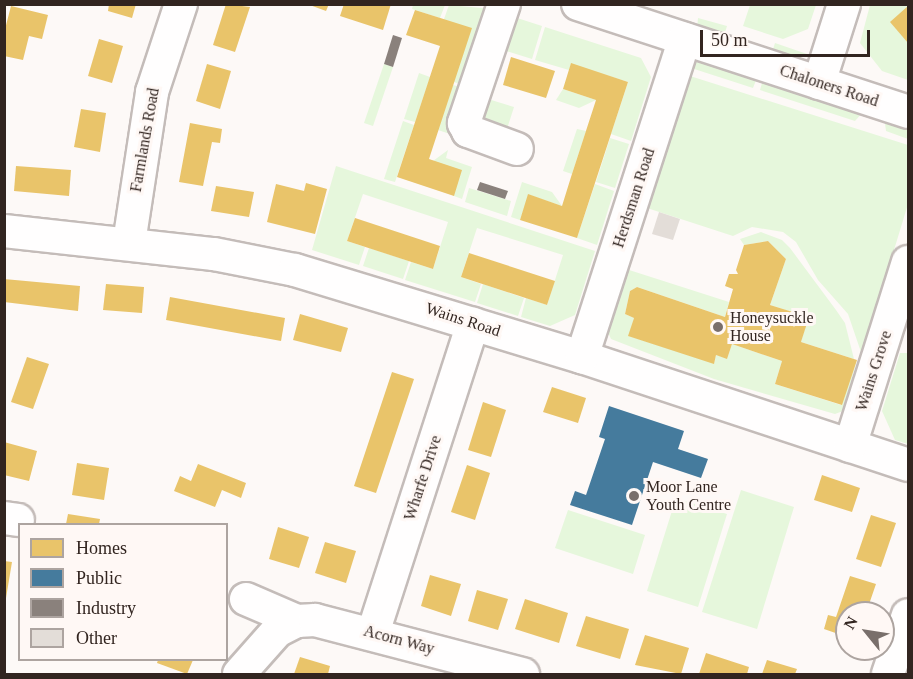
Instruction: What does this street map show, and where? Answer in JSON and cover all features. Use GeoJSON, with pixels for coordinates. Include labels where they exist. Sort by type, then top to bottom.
{"type":"FeatureCollection","features":[{"type":"Feature","properties":{"kind":"street","name":"Farmlands Road"},"geometry":{"type":"LineString","coordinates":[[129,243],[150,102],[181,4]]}},
{"type":"Feature","properties":{"kind":"street"},"geometry":{"type":"LineString","coordinates":[[504,4],[464,123],[468,131],[517,149]]}},
{"type":"Feature","properties":{"kind":"street","name":"Chaloners Road"},"geometry":{"type":"LineString","coordinates":[[578,4],[909,112]]}},
{"type":"Feature","properties":{"kind":"street"},"geometry":{"type":"LineString","coordinates":[[819,83],[844,4]]}},
{"type":"Feature","properties":{"kind":"street","name":"Herdsman Road"},"geometry":{"type":"LineString","coordinates":[[582,357],[685,39]]}},
{"type":"Feature","properties":{"kind":"street","name":"Wains Road"},"geometry":{"type":"LineString","coordinates":[[4,231],[129,243],[295,270],[582,357],[909,465]]}},
{"type":"Feature","properties":{"kind":"street","name":"Wains Grove"},"geometry":{"type":"LineString","coordinates":[[850,446],[897,340],[909,262]]}},
{"type":"Feature","properties":{"kind":"street","name":"Wharfe Drive"},"geometry":{"type":"LineString","coordinates":[[373,633],[473,324]]}},
{"type":"Feature","properties":{"kind":"street"},"geometry":{"type":"LineString","coordinates":[[239,675],[287,626],[246,599]]}},
{"type":"Feature","properties":{"kind":"street"},"geometry":{"type":"LineString","coordinates":[[888,675],[909,615]]}},
{"type":"Feature","properties":{"kind":"street","name":"Acorn Way"},"geometry":{"type":"LineString","coordinates":[[287,626],[315,620],[373,633],[522,675]]}},
{"type":"Feature","properties":{"kind":"green space"},"geometry":{"type":"Polygon","coordinates":[[[413,4],[445,5],[440,18],[412,9],[413,4]]]}},
{"type":"Feature","properties":{"kind":"green space"},"geometry":{"type":"Polygon","coordinates":[[[750,4],[816,5],[808,29],[783,39],[743,26],[750,4]]]}},
{"type":"Feature","properties":{"kind":"green space"},"geometry":{"type":"Polygon","coordinates":[[[449,5],[493,9],[468,87],[454,82],[444,19],[449,5]]]}},
{"type":"Feature","properties":{"kind":"green space"},"geometry":{"type":"Polygon","coordinates":[[[870,5],[908,5],[908,80],[882,71],[860,43],[870,5]]]}},
{"type":"Feature","properties":{"kind":"green space"},"geometry":{"type":"Polygon","coordinates":[[[514,17],[542,26],[532,59],[503,50],[514,17]]]}},
{"type":"Feature","properties":{"kind":"green space"},"geometry":{"type":"Polygon","coordinates":[[[698,18],[727,26],[723,39],[697,30],[698,18]]]}},
{"type":"Feature","properties":{"kind":"green space"},"geometry":{"type":"Polygon","coordinates":[[[545,27],[641,58],[651,77],[631,141],[611,134],[628,82],[571,64],[569,70],[535,60],[545,27]]]}},
{"type":"Feature","properties":{"kind":"green space"},"geometry":{"type":"Polygon","coordinates":[[[775,43],[807,54],[790,59],[771,56],[775,43]]]}},
{"type":"Feature","properties":{"kind":"green space"},"geometry":{"type":"Polygon","coordinates":[[[700,59],[758,75],[753,88],[688,67],[700,59]]]}},
{"type":"Feature","properties":{"kind":"green space"},"geometry":{"type":"Polygon","coordinates":[[[384,64],[393,67],[373,126],[364,123],[384,64]]]}},
{"type":"Feature","properties":{"kind":"green space"},"geometry":{"type":"Polygon","coordinates":[[[419,73],[430,77],[415,122],[404,119],[419,73]]]}},
{"type":"Feature","properties":{"kind":"green space"},"geometry":{"type":"Polygon","coordinates":[[[690,76],[908,145],[908,204],[862,355],[848,314],[818,280],[796,242],[783,232],[752,227],[733,236],[647,208],[690,76]]]}},
{"type":"Feature","properties":{"kind":"green space"},"geometry":{"type":"Polygon","coordinates":[[[764,76],[863,112],[855,121],[760,90],[764,76]]]}},
{"type":"Feature","properties":{"kind":"green space"},"geometry":{"type":"Polygon","coordinates":[[[453,85],[467,89],[453,135],[438,130],[453,85]]]}},
{"type":"Feature","properties":{"kind":"green space"},"geometry":{"type":"Polygon","coordinates":[[[563,89],[596,100],[579,108],[556,100],[563,89]]]}},
{"type":"Feature","properties":{"kind":"green space"},"geometry":{"type":"Polygon","coordinates":[[[488,99],[514,107],[507,129],[479,123],[488,99]]]}},
{"type":"Feature","properties":{"kind":"green space"},"geometry":{"type":"Polygon","coordinates":[[[884,116],[908,124],[908,139],[886,131],[884,116]]]}},
{"type":"Feature","properties":{"kind":"green space"},"geometry":{"type":"Polygon","coordinates":[[[403,121],[414,125],[395,182],[384,179],[403,121]]]}},
{"type":"Feature","properties":{"kind":"green space"},"geometry":{"type":"Polygon","coordinates":[[[577,129],[586,131],[572,174],[563,171],[577,129]]]}},
{"type":"Feature","properties":{"kind":"green space"},"geometry":{"type":"Polygon","coordinates":[[[610,138],[629,144],[615,188],[596,182],[610,138]]]}},
{"type":"Feature","properties":{"kind":"green space"},"geometry":{"type":"Polygon","coordinates":[[[448,150],[446,158],[472,167],[462,199],[454,196],[433,161],[448,150]]]}},
{"type":"Feature","properties":{"kind":"green space"},"geometry":{"type":"Polygon","coordinates":[[[336,166],[595,251],[575,315],[550,326],[521,317],[526,298],[547,305],[563,255],[477,228],[461,277],[481,284],[475,302],[405,280],[411,262],[433,269],[448,222],[363,194],[347,241],[365,247],[359,265],[312,250],[336,166]]]}},
{"type":"Feature","properties":{"kind":"green space"},"geometry":{"type":"Polygon","coordinates":[[[522,182],[552,192],[562,206],[529,195],[520,220],[511,217],[522,182]]]}},
{"type":"Feature","properties":{"kind":"green space"},"geometry":{"type":"Polygon","coordinates":[[[595,184],[614,191],[597,245],[577,238],[595,184]]]}},
{"type":"Feature","properties":{"kind":"green space"},"geometry":{"type":"Polygon","coordinates":[[[469,188],[511,201],[507,216],[465,202],[469,188]]]}},
{"type":"Feature","properties":{"kind":"green space"},"geometry":{"type":"Polygon","coordinates":[[[761,232],[782,240],[790,248],[836,310],[845,323],[854,359],[801,342],[808,317],[770,305],[786,259],[768,241],[744,245],[740,239],[761,232]]]}},
{"type":"Feature","properties":{"kind":"green space"},"geometry":{"type":"Polygon","coordinates":[[[369,248],[409,261],[403,279],[363,266],[369,248]]]}},
{"type":"Feature","properties":{"kind":"green space"},"geometry":{"type":"Polygon","coordinates":[[[626,269],[729,302],[725,317],[637,287],[630,291],[625,314],[634,318],[629,336],[714,363],[716,355],[727,358],[732,344],[782,361],[775,384],[841,405],[857,360],[843,411],[835,414],[714,379],[611,339],[607,330],[626,269]]]}},
{"type":"Feature","properties":{"kind":"green space"},"geometry":{"type":"Polygon","coordinates":[[[483,284],[524,298],[518,316],[477,303],[483,284]]]}},
{"type":"Feature","properties":{"kind":"green space"},"geometry":{"type":"Polygon","coordinates":[[[900,353],[908,353],[908,444],[895,440],[882,411],[900,353]]]}},
{"type":"Feature","properties":{"kind":"green space"},"geometry":{"type":"Polygon","coordinates":[[[741,490],[794,507],[757,629],[702,612],[741,490]]]}},
{"type":"Feature","properties":{"kind":"green space"},"geometry":{"type":"Polygon","coordinates":[[[676,498],[727,514],[698,607],[647,591],[676,498]]]}},
{"type":"Feature","properties":{"kind":"green space"},"geometry":{"type":"Polygon","coordinates":[[[568,510],[645,535],[633,574],[555,548],[568,510]]]}},
{"type":"Feature","properties":{"kind":"building: Homes"},"geometry":{"type":"Polygon","coordinates":[[[109,4],[136,4],[132,18],[108,11],[109,4]]]}},
{"type":"Feature","properties":{"kind":"building: Homes"},"geometry":{"type":"Polygon","coordinates":[[[226,4],[250,7],[235,52],[213,45],[226,4]]]}},
{"type":"Feature","properties":{"kind":"building: Homes"},"geometry":{"type":"Polygon","coordinates":[[[307,4],[329,4],[326,11],[307,4]]]}},
{"type":"Feature","properties":{"kind":"building: Homes"},"geometry":{"type":"Polygon","coordinates":[[[344,4],[391,4],[383,30],[340,16],[344,4]]]}},
{"type":"Feature","properties":{"kind":"building: Homes"},"geometry":{"type":"Polygon","coordinates":[[[11,6],[48,15],[42,39],[29,36],[23,60],[4,56],[4,33],[11,6]]]}},
{"type":"Feature","properties":{"kind":"building: Homes"},"geometry":{"type":"Polygon","coordinates":[[[908,6],[908,43],[890,22],[908,6]]]}},
{"type":"Feature","properties":{"kind":"building: Homes"},"geometry":{"type":"Polygon","coordinates":[[[415,10],[472,28],[429,159],[462,170],[454,196],[397,177],[440,46],[406,35],[415,10]]]}},
{"type":"Feature","properties":{"kind":"building: Homes"},"geometry":{"type":"Polygon","coordinates":[[[99,39],[123,46],[112,83],[88,76],[99,39]]]}},
{"type":"Feature","properties":{"kind":"building: Homes"},"geometry":{"type":"Polygon","coordinates":[[[511,57],[555,71],[546,98],[503,85],[511,57]]]}},
{"type":"Feature","properties":{"kind":"building: Homes"},"geometry":{"type":"Polygon","coordinates":[[[571,63],[628,82],[577,238],[520,220],[528,194],[562,206],[596,100],[563,89],[571,63]]]}},
{"type":"Feature","properties":{"kind":"building: Homes"},"geometry":{"type":"Polygon","coordinates":[[[207,64],[231,71],[220,109],[196,101],[207,64]]]}},
{"type":"Feature","properties":{"kind":"building: Homes"},"geometry":{"type":"Polygon","coordinates":[[[81,109],[106,113],[100,152],[74,147],[81,109]]]}},
{"type":"Feature","properties":{"kind":"building: Homes"},"geometry":{"type":"Polygon","coordinates":[[[190,123],[222,129],[220,143],[212,142],[203,186],[179,182],[190,123]]]}},
{"type":"Feature","properties":{"kind":"building: Homes"},"geometry":{"type":"Polygon","coordinates":[[[16,166],[71,170],[69,196],[14,191],[16,166]]]}},
{"type":"Feature","properties":{"kind":"building: Homes"},"geometry":{"type":"Polygon","coordinates":[[[306,183],[327,189],[315,234],[267,222],[276,184],[304,191],[306,183]]]}},
{"type":"Feature","properties":{"kind":"building: Homes"},"geometry":{"type":"Polygon","coordinates":[[[216,186],[254,192],[249,217],[211,211],[216,186]]]}},
{"type":"Feature","properties":{"kind":"building: Homes"},"geometry":{"type":"Polygon","coordinates":[[[355,218],[440,246],[433,269],[347,241],[355,218]]]}},
{"type":"Feature","properties":{"kind":"building: Homes","name":"Honeysuckle House"},"geometry":{"type":"Polygon","coordinates":[[[768,241],[786,259],[770,305],[809,317],[801,342],[857,360],[842,405],[775,384],[782,361],[732,344],[727,359],[716,355],[714,364],[628,336],[634,318],[625,314],[630,291],[637,287],[725,317],[733,289],[725,286],[729,274],[738,274],[736,270],[744,245],[768,241]]]}},
{"type":"Feature","properties":{"kind":"building: Homes"},"geometry":{"type":"Polygon","coordinates":[[[469,253],[555,281],[547,305],[461,277],[469,253]]]}},
{"type":"Feature","properties":{"kind":"building: Homes"},"geometry":{"type":"Polygon","coordinates":[[[4,279],[80,286],[78,311],[4,302],[4,279]]]}},
{"type":"Feature","properties":{"kind":"building: Homes"},"geometry":{"type":"Polygon","coordinates":[[[106,284],[144,287],[142,313],[103,310],[106,284]]]}},
{"type":"Feature","properties":{"kind":"building: Homes"},"geometry":{"type":"Polygon","coordinates":[[[170,297],[285,318],[281,341],[166,320],[170,297]]]}},
{"type":"Feature","properties":{"kind":"building: Homes"},"geometry":{"type":"Polygon","coordinates":[[[300,314],[348,328],[341,352],[293,340],[300,314]]]}},
{"type":"Feature","properties":{"kind":"building: Homes"},"geometry":{"type":"Polygon","coordinates":[[[27,357],[49,364],[33,409],[11,402],[27,357]]]}},
{"type":"Feature","properties":{"kind":"building: Homes"},"geometry":{"type":"Polygon","coordinates":[[[392,372],[414,379],[376,493],[354,486],[392,372]]]}},
{"type":"Feature","properties":{"kind":"building: Homes"},"geometry":{"type":"Polygon","coordinates":[[[552,387],[586,398],[578,423],[543,412],[552,387]]]}},
{"type":"Feature","properties":{"kind":"building: Homes"},"geometry":{"type":"Polygon","coordinates":[[[483,402],[506,410],[491,457],[468,450],[483,402]]]}},
{"type":"Feature","properties":{"kind":"building: Homes"},"geometry":{"type":"Polygon","coordinates":[[[4,442],[37,451],[29,481],[4,475],[4,442]]]}},
{"type":"Feature","properties":{"kind":"building: Homes"},"geometry":{"type":"Polygon","coordinates":[[[77,463],[109,468],[104,500],[72,495],[77,463]]]}},
{"type":"Feature","properties":{"kind":"building: Homes"},"geometry":{"type":"Polygon","coordinates":[[[198,464],[246,483],[241,498],[222,490],[215,507],[174,491],[180,476],[191,481],[198,464]]]}},
{"type":"Feature","properties":{"kind":"building: Homes"},"geometry":{"type":"Polygon","coordinates":[[[467,465],[490,473],[475,520],[451,512],[467,465]]]}},
{"type":"Feature","properties":{"kind":"building: Homes"},"geometry":{"type":"Polygon","coordinates":[[[822,475],[860,488],[852,512],[814,500],[822,475]]]}},
{"type":"Feature","properties":{"kind":"building: Homes"},"geometry":{"type":"Polygon","coordinates":[[[68,514],[100,519],[99,523],[66,523],[68,514]]]}},
{"type":"Feature","properties":{"kind":"building: Homes"},"geometry":{"type":"Polygon","coordinates":[[[871,515],[896,523],[881,567],[856,559],[871,515]]]}},
{"type":"Feature","properties":{"kind":"building: Homes"},"geometry":{"type":"Polygon","coordinates":[[[278,527],[309,537],[299,568],[269,559],[278,527]]]}},
{"type":"Feature","properties":{"kind":"building: Homes"},"geometry":{"type":"Polygon","coordinates":[[[325,542],[356,551],[346,583],[315,573],[325,542]]]}},
{"type":"Feature","properties":{"kind":"building: Homes"},"geometry":{"type":"Polygon","coordinates":[[[4,561],[12,562],[6,598],[4,598],[4,561]]]}},
{"type":"Feature","properties":{"kind":"building: Homes"},"geometry":{"type":"Polygon","coordinates":[[[430,575],[461,584],[451,616],[421,606],[430,575]]]}},
{"type":"Feature","properties":{"kind":"building: Homes"},"geometry":{"type":"Polygon","coordinates":[[[850,576],[876,584],[870,601],[841,601],[850,576]]]}},
{"type":"Feature","properties":{"kind":"building: Homes"},"geometry":{"type":"Polygon","coordinates":[[[477,590],[508,599],[498,630],[468,621],[477,590]]]}},
{"type":"Feature","properties":{"kind":"building: Homes"},"geometry":{"type":"Polygon","coordinates":[[[525,599],[568,613],[559,643],[515,629],[525,599]]]}},
{"type":"Feature","properties":{"kind":"building: Homes"},"geometry":{"type":"Polygon","coordinates":[[[828,615],[835,617],[835,633],[824,629],[828,615]]]}},
{"type":"Feature","properties":{"kind":"building: Homes"},"geometry":{"type":"Polygon","coordinates":[[[586,616],[629,629],[620,659],[576,646],[586,616]]]}},
{"type":"Feature","properties":{"kind":"building: Homes"},"geometry":{"type":"Polygon","coordinates":[[[645,635],[689,648],[681,674],[635,665],[645,635]]]}},
{"type":"Feature","properties":{"kind":"building: Homes"},"geometry":{"type":"Polygon","coordinates":[[[706,653],[749,667],[747,674],[699,674],[706,653]]]}},
{"type":"Feature","properties":{"kind":"building: Homes"},"geometry":{"type":"Polygon","coordinates":[[[300,657],[330,666],[328,674],[294,674],[300,657]]]}},
{"type":"Feature","properties":{"kind":"building: Homes"},"geometry":{"type":"Polygon","coordinates":[[[767,660],[797,669],[795,674],[762,674],[767,660]]]}},
{"type":"Feature","properties":{"kind":"building: Homes"},"geometry":{"type":"Polygon","coordinates":[[[158,661],[193,661],[187,674],[157,663],[158,661]]]}},
{"type":"Feature","properties":{"kind":"building: Public"},"geometry":{"type":"Polygon","coordinates":[[[609,406],[684,431],[678,449],[708,459],[701,478],[653,462],[632,525],[570,505],[575,491],[586,495],[605,439],[599,437],[609,406]]]}},
{"type":"Feature","properties":{"kind":"building: Industry"},"geometry":{"type":"Polygon","coordinates":[[[393,35],[402,38],[393,67],[384,64],[393,35]]]}},
{"type":"Feature","properties":{"kind":"building: Industry"},"geometry":{"type":"Polygon","coordinates":[[[480,182],[508,191],[505,199],[477,190],[480,182]]]}},
{"type":"Feature","properties":{"kind":"building: Other"},"geometry":{"type":"Polygon","coordinates":[[[659,212],[680,219],[673,240],[652,234],[659,212]]]}},
{"type":"Feature","properties":{"kind":"place","name":"Honeysuckle House"},"geometry":{"type":"Point","coordinates":[718,327]}},
{"type":"Feature","properties":{"kind":"place","name":"Moor Lane Youth Centre"},"geometry":{"type":"Point","coordinates":[634,496]}}]}
